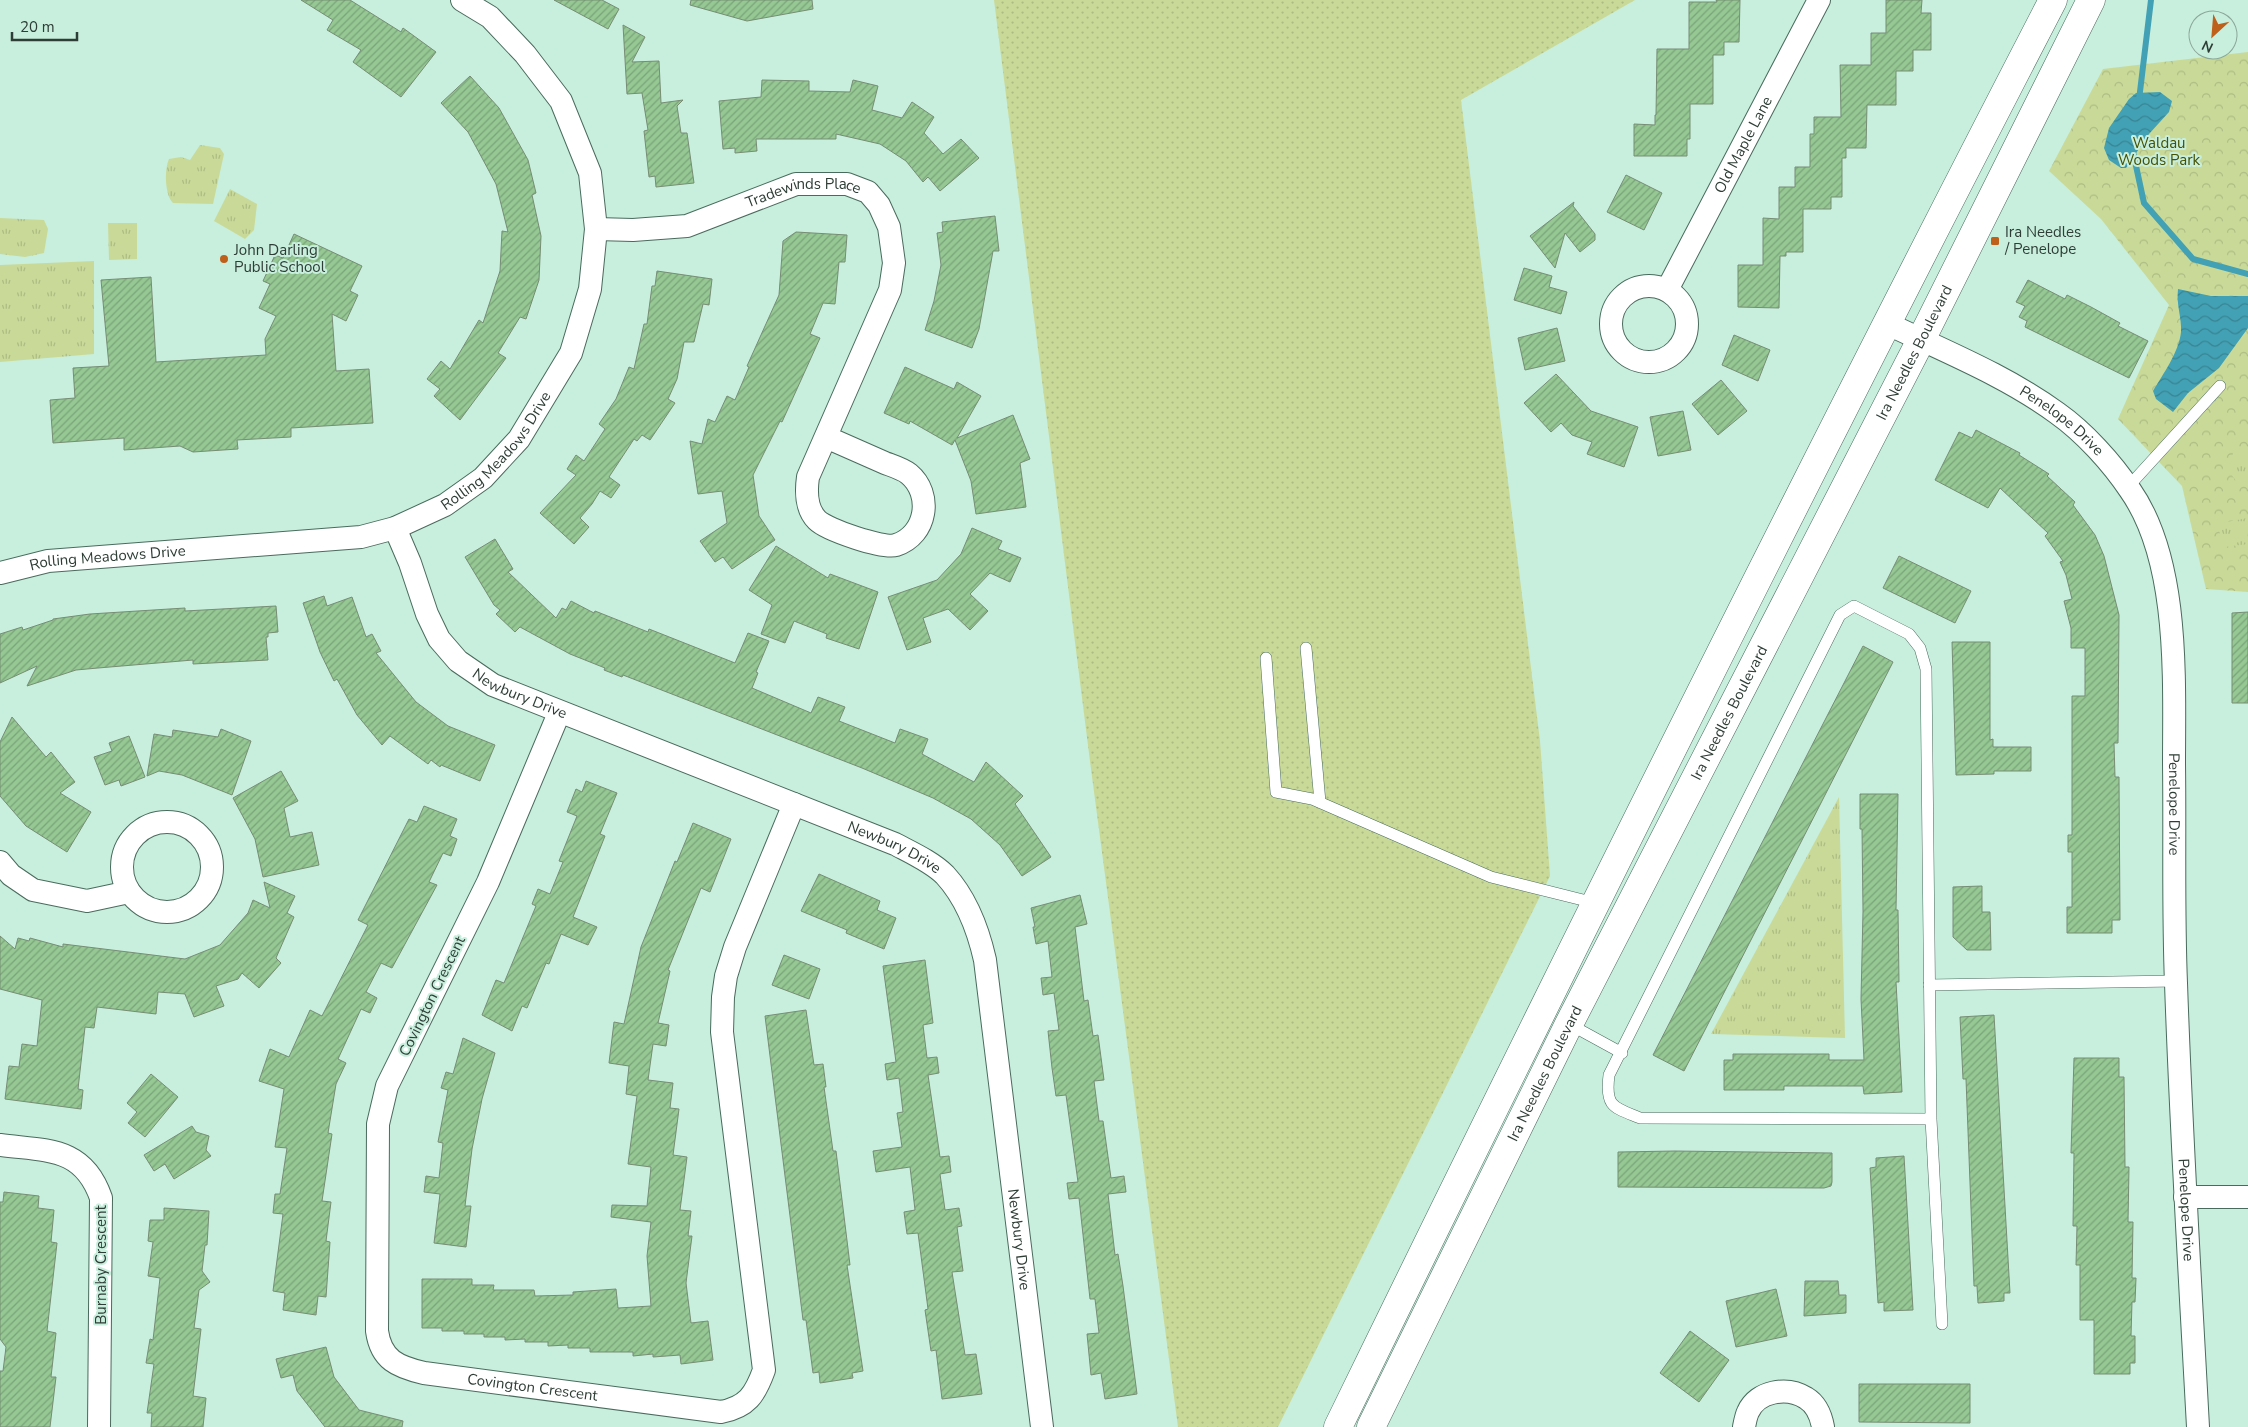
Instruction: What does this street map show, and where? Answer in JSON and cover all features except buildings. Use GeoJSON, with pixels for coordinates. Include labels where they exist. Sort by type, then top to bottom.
{"type":"FeatureCollection","features":[{"type":"Feature","properties":{"kind":"main road","name":"Ira Needles Boulevard"},"geometry":{"type":"LineString","coordinates":[[1338,1427],[1595,903],[1886,323],[2052,0]]}},
{"type":"Feature","properties":{"kind":"main road","name":"Ira Needles Boulevard"},"geometry":{"type":"LineString","coordinates":[[1371,1427],[1568,1024],[1921,340],[2090,0]]}},
{"type":"Feature","properties":{"kind":"street","name":"Rolling Meadows Drive"},"geometry":{"type":"LineString","coordinates":[[0,573],[48,561],[361,538],[395,528],[445,505],[483,478],[519,439],[571,353],[590,289],[596,229],[590,173],[561,101],[524,54],[494,9],[462,0]]}},
{"type":"Feature","properties":{"kind":"street","name":"Old Maple Lane"},"geometry":{"type":"LineString","coordinates":[[1667,290],[1819,0]]}},
{"type":"Feature","properties":{"kind":"street","name":"Tradewinds Place"},"geometry":{"type":"LineString","coordinates":[[596,229],[633,230],[687,226],[796,184],[847,184],[868,192],[879,205],[890,227],[894,263],[890,290],[808,477],[806,492],[810,507],[817,520],[827,527],[881,546],[895,545],[907,539],[915,531],[923,516],[925,503],[921,487],[908,473],[826,437]]}},
{"type":"Feature","properties":{"kind":"street","name":"Penelope Drive"},"geometry":{"type":"LineString","coordinates":[[1886,323],[2011,384],[2059,414],[2104,456],[2128,487],[2152,529],[2166,583],[2171,636],[2174,698],[2176,981],[2185,1197],[2198,1427]]}},
{"type":"Feature","properties":{"kind":"street","name":"Newbury Drive"},"geometry":{"type":"LineString","coordinates":[[395,528],[410,563],[426,614],[439,639],[458,661],[493,685],[559,713],[895,844],[924,859],[945,876],[971,913],[984,960],[1042,1427]]}},
{"type":"Feature","properties":{"kind":"street","name":"Covington Crescent"},"geometry":{"type":"LineString","coordinates":[[559,713],[488,882],[387,1086],[381,1106],[378,1124],[377,1331],[382,1351],[391,1361],[404,1368],[424,1373],[721,1412],[735,1409],[749,1399],[757,1388],[764,1370],[722,1032],[723,997],[726,976],[735,947],[794,804]]}},
{"type":"Feature","properties":{"kind":"street"},"geometry":{"type":"LineString","coordinates":[[0,862],[11,875],[34,890],[87,901],[129,892]]}},
{"type":"Feature","properties":{"kind":"street","name":"Burnaby Crescent"},"geometry":{"type":"LineString","coordinates":[[0,1145],[63,1153],[75,1160],[88,1172],[99,1191],[101,1198],[99,1427]]}},
{"type":"Feature","properties":{"kind":"street"},"geometry":{"type":"LineString","coordinates":[[2185,1197],[2248,1197]]}},
{"type":"Feature","properties":{"kind":"street"},"geometry":{"type":"LineString","coordinates":[[1744,1427],[1748,1411],[1755,1402],[1765,1395],[1778,1391],[1793,1392],[1806,1398],[1814,1405],[1821,1417],[1823,1427]]}},
{"type":"Feature","properties":{"kind":"lane"},"geometry":{"type":"LineString","coordinates":[[2128,487],[2220,386]]}},
{"type":"Feature","properties":{"kind":"lane"},"geometry":{"type":"LineString","coordinates":[[1931,1119],[1640,1118],[1614,1107],[1607,1094],[1609,1075],[1622,1053],[1840,615],[1854,606],[1909,634],[1920,648],[1926,670],[1931,1119],[1942,1324]]}},
{"type":"Feature","properties":{"kind":"lane"},"geometry":{"type":"LineString","coordinates":[[1306,648],[1320,802]]}},
{"type":"Feature","properties":{"kind":"lane"},"geometry":{"type":"LineString","coordinates":[[1266,658],[1276,792],[1320,802],[1491,878],[1595,903]]}},
{"type":"Feature","properties":{"kind":"lane"},"geometry":{"type":"LineString","coordinates":[[1929,985],[2176,981]]}},
{"type":"Feature","properties":{"kind":"lane"},"geometry":{"type":"LineString","coordinates":[[1568,1024],[1622,1053]]}},
{"type":"Feature","properties":{"kind":"green space"},"geometry":{"type":"Polygon","coordinates":[[[994,0],[1635,0],[1461,100],[1540,741],[1550,876],[1278,1427],[1178,1427],[1091,769],[994,0]]]}},
{"type":"Feature","properties":{"kind":"green space","name":"Waldau Woods Park"},"geometry":{"type":"Polygon","coordinates":[[[2248,52],[2248,592],[2206,589],[2182,486],[2118,419],[2169,305],[2101,219],[2049,171],[2103,69],[2188,59],[2238,60],[2238,53],[2248,52]]]}},
{"type":"Feature","properties":{"kind":"green space"},"geometry":{"type":"Polygon","coordinates":[[[200,145],[220,148],[224,154],[213,204],[173,203],[168,194],[166,182],[166,169],[169,159],[181,157],[190,160],[200,145]]]}},
{"type":"Feature","properties":{"kind":"green space"},"geometry":{"type":"Polygon","coordinates":[[[230,189],[257,204],[254,230],[245,239],[214,221],[230,189]]]}},
{"type":"Feature","properties":{"kind":"green space"},"geometry":{"type":"Polygon","coordinates":[[[0,218],[44,220],[48,229],[44,253],[25,257],[0,254],[0,218]]]}},
{"type":"Feature","properties":{"kind":"green space"},"geometry":{"type":"Polygon","coordinates":[[[108,223],[137,223],[137,259],[109,260],[108,223]]]}},
{"type":"Feature","properties":{"kind":"green space"},"geometry":{"type":"Polygon","coordinates":[[[94,261],[94,354],[0,362],[0,265],[94,261]]]}},
{"type":"Feature","properties":{"kind":"green space"},"geometry":{"type":"Polygon","coordinates":[[[2234,451],[2248,455],[2248,481],[2237,482],[2227,469],[2234,451]]]}},
{"type":"Feature","properties":{"kind":"green space"},"geometry":{"type":"Polygon","coordinates":[[[2247,518],[2248,544],[2224,547],[2217,524],[2247,518]]]}},
{"type":"Feature","properties":{"kind":"green space"},"geometry":{"type":"Polygon","coordinates":[[[1839,797],[1845,1038],[1711,1034],[1839,797]]]}},
{"type":"Feature","properties":{"kind":"water"},"geometry":{"type":"Polygon","coordinates":[[[2160,92],[2172,101],[2169,112],[2149,134],[2126,168],[2121,168],[2109,160],[2104,148],[2109,128],[2129,99],[2136,93],[2160,92]]]}},
{"type":"Feature","properties":{"kind":"water"},"geometry":{"type":"Polygon","coordinates":[[[2178,289],[2211,296],[2248,296],[2248,328],[2219,368],[2188,393],[2173,412],[2156,399],[2153,391],[2170,363],[2180,340],[2181,327],[2178,289]]]}},
{"type":"Feature","properties":{"kind":"waterway"},"geometry":{"type":"LineString","coordinates":[[2139,100],[2151,0]]}},
{"type":"Feature","properties":{"kind":"waterway"},"geometry":{"type":"LineString","coordinates":[[2133,152],[2144,203],[2193,259],[2248,274]]}},
{"type":"Feature","properties":{"kind":"place","name":"Ira Needles / Penelope"},"geometry":{"type":"Point","coordinates":[1995,241]}},
{"type":"Feature","properties":{"kind":"place","name":"John Darling Public School"},"geometry":{"type":"Point","coordinates":[224,259]}}]}
